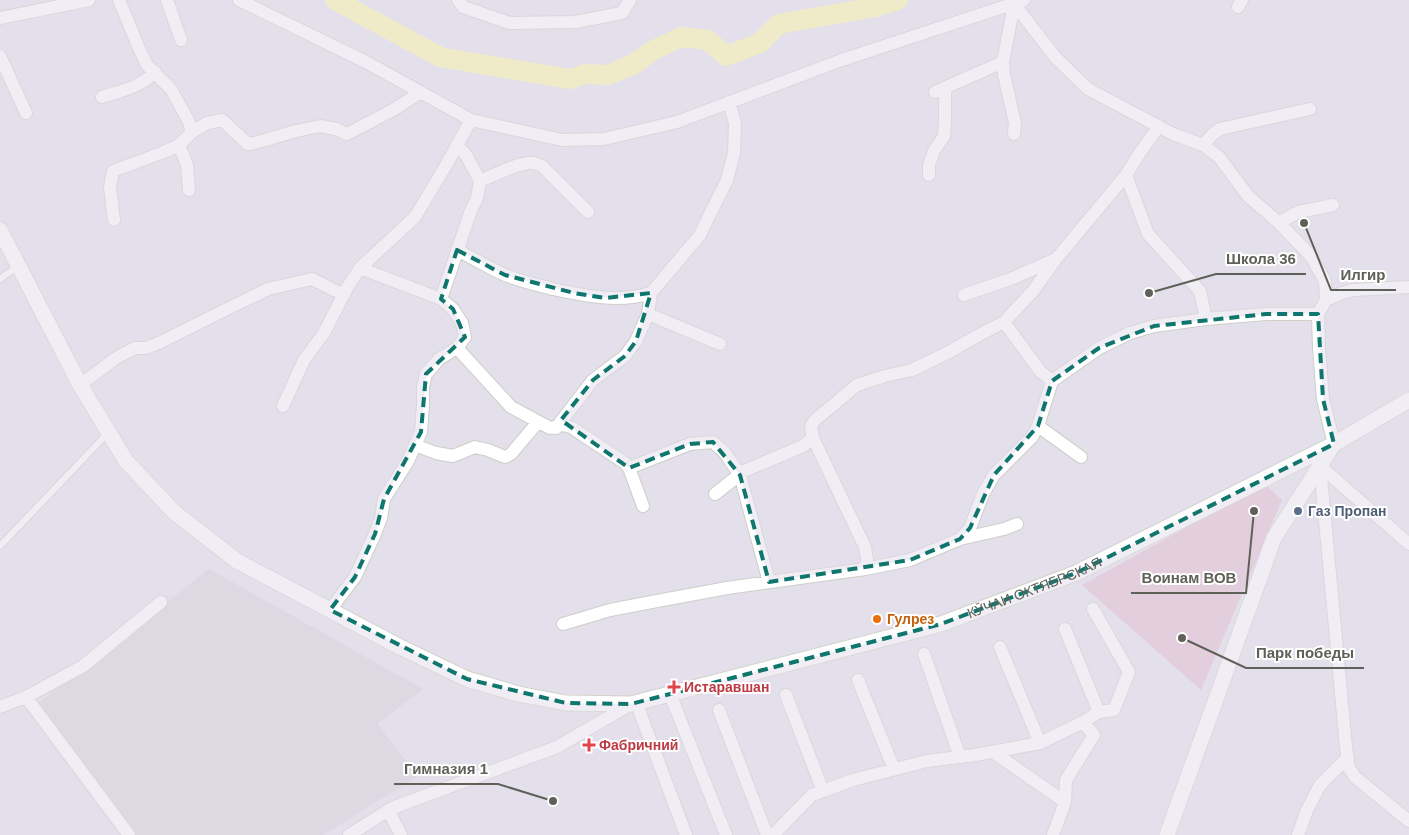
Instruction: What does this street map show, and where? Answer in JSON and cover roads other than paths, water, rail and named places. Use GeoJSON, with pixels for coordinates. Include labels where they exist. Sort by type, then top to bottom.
{"type":"FeatureCollection","features":[{"type":"Feature","properties":{"kind":"main road","name":"КӮЧАИ ОКТЯБРСКАЯ"},"geometry":{"type":"LineString","coordinates":[[0,230],[80,385],[108,432],[126,461],[174,512],[237,561],[467,680],[518,694],[566,703],[634,703],[932,626],[959,617],[1076,573],[1334,444],[1409,400]]}},
{"type":"Feature","properties":{"kind":"main road"},"geometry":{"type":"LineString","coordinates":[[1167,835],[1274,538],[1334,444]]}},
{"type":"Feature","properties":{"kind":"street"},"geometry":{"type":"LineString","coordinates":[[0,18],[89,0]]}},
{"type":"Feature","properties":{"kind":"street"},"geometry":{"type":"LineString","coordinates":[[119,0],[147,65],[171,89],[189,122],[192,132]]}},
{"type":"Feature","properties":{"kind":"street"},"geometry":{"type":"LineString","coordinates":[[167,0],[181,40]]}},
{"type":"Feature","properties":{"kind":"street"},"geometry":{"type":"LineString","coordinates":[[239,0],[366,62],[471,120],[562,140],[604,139],[677,122],[839,61],[1019,2]]}},
{"type":"Feature","properties":{"kind":"street"},"geometry":{"type":"LineString","coordinates":[[458,0],[462,7],[510,23],[575,22],[622,14],[630,0]]}},
{"type":"Feature","properties":{"kind":"street"},"geometry":{"type":"LineString","coordinates":[[1014,134],[1014,123],[1003,62],[1019,2]]}},
{"type":"Feature","properties":{"kind":"street"},"geometry":{"type":"LineString","coordinates":[[1019,2],[1056,58],[1088,89],[1173,134],[1203,145],[1219,157],[1248,196],[1279,223],[1311,256],[1325,282],[1326,300],[1318,314],[1323,399],[1334,444]]}},
{"type":"Feature","properties":{"kind":"street"},"geometry":{"type":"LineString","coordinates":[[0,56],[26,113]]}},
{"type":"Feature","properties":{"kind":"street"},"geometry":{"type":"LineString","coordinates":[[929,175],[929,164],[934,151],[944,136],[940,90],[1003,62]]}},
{"type":"Feature","properties":{"kind":"street"},"geometry":{"type":"LineString","coordinates":[[102,97],[148,81],[155,72]]}},
{"type":"Feature","properties":{"kind":"street"},"geometry":{"type":"LineString","coordinates":[[114,220],[110,188],[112,171],[133,165],[179,145],[192,132],[207,124],[222,120],[248,144],[320,126],[336,129],[347,134],[393,110],[421,92]]}},
{"type":"Feature","properties":{"kind":"street"},"geometry":{"type":"LineString","coordinates":[[556,428],[594,380],[625,356],[636,342],[648,314],[651,293],[700,235],[727,180],[734,153],[735,123],[729,102]]}},
{"type":"Feature","properties":{"kind":"street"},"geometry":{"type":"LineString","coordinates":[[1203,145],[1220,129],[1310,109]]}},
{"type":"Feature","properties":{"kind":"street"},"geometry":{"type":"LineString","coordinates":[[282,406],[304,360],[324,333],[360,268],[415,217],[471,120]]}},
{"type":"Feature","properties":{"kind":"street"},"geometry":{"type":"LineString","coordinates":[[865,569],[867,560],[865,547],[813,438],[811,426],[815,420],[858,385],[884,376],[912,370],[1004,322],[1033,291],[1056,259],[1126,174],[1159,126]]}},
{"type":"Feature","properties":{"kind":"street"},"geometry":{"type":"LineString","coordinates":[[179,145],[187,165],[189,190]]}},
{"type":"Feature","properties":{"kind":"street"},"geometry":{"type":"LineString","coordinates":[[440,299],[477,198],[480,181],[466,155],[457,145]]}},
{"type":"Feature","properties":{"kind":"street"},"geometry":{"type":"LineString","coordinates":[[480,181],[523,164],[533,163],[542,166],[588,212]]}},
{"type":"Feature","properties":{"kind":"street"},"geometry":{"type":"LineString","coordinates":[[1126,174],[1148,234],[1200,291],[1206,319]]}},
{"type":"Feature","properties":{"kind":"street"},"geometry":{"type":"LineString","coordinates":[[1279,223],[1298,212],[1333,205]]}},
{"type":"Feature","properties":{"kind":"street"},"geometry":{"type":"LineString","coordinates":[[457,250],[506,275],[574,294],[605,298],[629,298],[651,293]]}},
{"type":"Feature","properties":{"kind":"street"},"geometry":{"type":"LineString","coordinates":[[964,295],[1013,278],[1056,259]]}},
{"type":"Feature","properties":{"kind":"street"},"geometry":{"type":"LineString","coordinates":[[330,610],[355,577],[381,518],[384,499],[408,461],[415,445],[420,432],[423,387],[426,374],[439,359],[458,348],[464,337],[462,323],[453,309],[440,299],[360,268]]}},
{"type":"Feature","properties":{"kind":"street"},"geometry":{"type":"LineString","coordinates":[[80,385],[116,358],[135,348],[146,348],[161,342],[268,289],[312,280],[344,294]]}},
{"type":"Feature","properties":{"kind":"street"},"geometry":{"type":"LineString","coordinates":[[1326,300],[1353,290],[1409,287]]}},
{"type":"Feature","properties":{"kind":"street"},"geometry":{"type":"LineString","coordinates":[[648,314],[720,344]]}},
{"type":"Feature","properties":{"kind":"street"},"geometry":{"type":"LineString","coordinates":[[960,539],[970,528],[983,494],[994,475],[1032,437],[1038,426],[1052,381],[1099,348],[1130,333],[1154,326],[1266,314],[1318,314]]}},
{"type":"Feature","properties":{"kind":"street"},"geometry":{"type":"LineString","coordinates":[[1004,322],[1040,371],[1052,381]]}},
{"type":"Feature","properties":{"kind":"street"},"geometry":{"type":"LineString","coordinates":[[458,348],[511,407],[550,428],[563,425],[571,427],[625,463],[629,468],[643,506]]}},
{"type":"Feature","properties":{"kind":"street"},"geometry":{"type":"LineString","coordinates":[[415,445],[436,454],[453,456],[475,447],[505,457],[511,454],[538,422]]}},
{"type":"Feature","properties":{"kind":"street"},"geometry":{"type":"LineString","coordinates":[[1038,426],[1081,458]]}},
{"type":"Feature","properties":{"kind":"street"},"geometry":{"type":"LineString","coordinates":[[715,494],[744,471],[802,446],[813,438]]}},
{"type":"Feature","properties":{"kind":"street"},"geometry":{"type":"LineString","coordinates":[[629,468],[690,444],[713,442],[725,453],[740,475],[769,582]]}},
{"type":"Feature","properties":{"kind":"street"},"geometry":{"type":"LineString","coordinates":[[1320,466],[1409,544]]}},
{"type":"Feature","properties":{"kind":"street"},"geometry":{"type":"LineString","coordinates":[[1320,466],[1349,768],[1355,777],[1409,821]]}},
{"type":"Feature","properties":{"kind":"street"},"geometry":{"type":"LineString","coordinates":[[563,624],[610,610],[727,588],[865,569],[910,560],[960,539],[1004,529],[1017,524]]}},
{"type":"Feature","properties":{"kind":"street"},"geometry":{"type":"LineString","coordinates":[[0,707],[26,697],[83,666],[161,602]]}},
{"type":"Feature","properties":{"kind":"street"},"geometry":{"type":"LineString","coordinates":[[773,835],[812,795],[853,780],[927,761],[1040,743],[1099,712],[1114,710],[1129,672],[1093,609]]}},
{"type":"Feature","properties":{"kind":"street"},"geometry":{"type":"LineString","coordinates":[[1065,629],[1099,712]]}},
{"type":"Feature","properties":{"kind":"street"},"geometry":{"type":"LineString","coordinates":[[1000,647],[1040,743]]}},
{"type":"Feature","properties":{"kind":"street"},"geometry":{"type":"LineString","coordinates":[[924,654],[960,757]]}},
{"type":"Feature","properties":{"kind":"street"},"geometry":{"type":"LineString","coordinates":[[858,680],[894,769]]}},
{"type":"Feature","properties":{"kind":"street"},"geometry":{"type":"LineString","coordinates":[[670,694],[726,835]]}},
{"type":"Feature","properties":{"kind":"street"},"geometry":{"type":"LineString","coordinates":[[786,695],[823,791]]}},
{"type":"Feature","properties":{"kind":"street"},"geometry":{"type":"LineString","coordinates":[[26,697],[129,835]]}},
{"type":"Feature","properties":{"kind":"street"},"geometry":{"type":"LineString","coordinates":[[349,835],[388,810],[557,747],[634,703],[686,835]]}},
{"type":"Feature","properties":{"kind":"street"},"geometry":{"type":"LineString","coordinates":[[719,710],[767,835]]}},
{"type":"Feature","properties":{"kind":"street"},"geometry":{"type":"LineString","coordinates":[[1053,835],[1064,802],[1066,780],[1094,736],[1083,722]]}},
{"type":"Feature","properties":{"kind":"street"},"geometry":{"type":"LineString","coordinates":[[993,752],[1064,802]]}},
{"type":"Feature","properties":{"kind":"street"},"geometry":{"type":"LineString","coordinates":[[1298,835],[1307,810],[1320,785],[1347,758]]}},
{"type":"Feature","properties":{"kind":"street"},"geometry":{"type":"LineString","coordinates":[[388,810],[401,835]]}},
{"type":"Feature","properties":{"kind":"lane"},"geometry":{"type":"LineString","coordinates":[[0,279],[18,266]]}},
{"type":"Feature","properties":{"kind":"lane"},"geometry":{"type":"LineString","coordinates":[[0,546],[108,432]]}},
{"type":"Feature","properties":{"kind":"waterway"},"geometry":{"type":"LineString","coordinates":[[335,0],[440,57],[570,79],[586,74],[608,75],[634,64],[654,50],[681,37],[708,40],[726,56],[760,43],[779,24],[875,7],[898,0]]}},
{"type":"Feature","properties":{"kind":"place","name":"Илгир"},"geometry":{"type":"Point","coordinates":[1304,223]}},
{"type":"Feature","properties":{"kind":"place","name":"Школа 36"},"geometry":{"type":"Point","coordinates":[1149,293]}},
{"type":"Feature","properties":{"kind":"place","name":"Воинам ВОВ"},"geometry":{"type":"Point","coordinates":[1254,511]}},
{"type":"Feature","properties":{"kind":"place","name":"Газ Пропан"},"geometry":{"type":"Point","coordinates":[1298,511]}},
{"type":"Feature","properties":{"kind":"place","name":"Гулрез"},"geometry":{"type":"Point","coordinates":[877,619]}},
{"type":"Feature","properties":{"kind":"place","name":"Парк победы"},"geometry":{"type":"Point","coordinates":[1182,638]}},
{"type":"Feature","properties":{"kind":"place","name":"Истаравшан"},"geometry":{"type":"Point","coordinates":[674,687]}},
{"type":"Feature","properties":{"kind":"place","name":"Фабричний"},"geometry":{"type":"Point","coordinates":[589,745]}},
{"type":"Feature","properties":{"kind":"place","name":"Гимназия 1"},"geometry":{"type":"Point","coordinates":[553,801]}}]}
